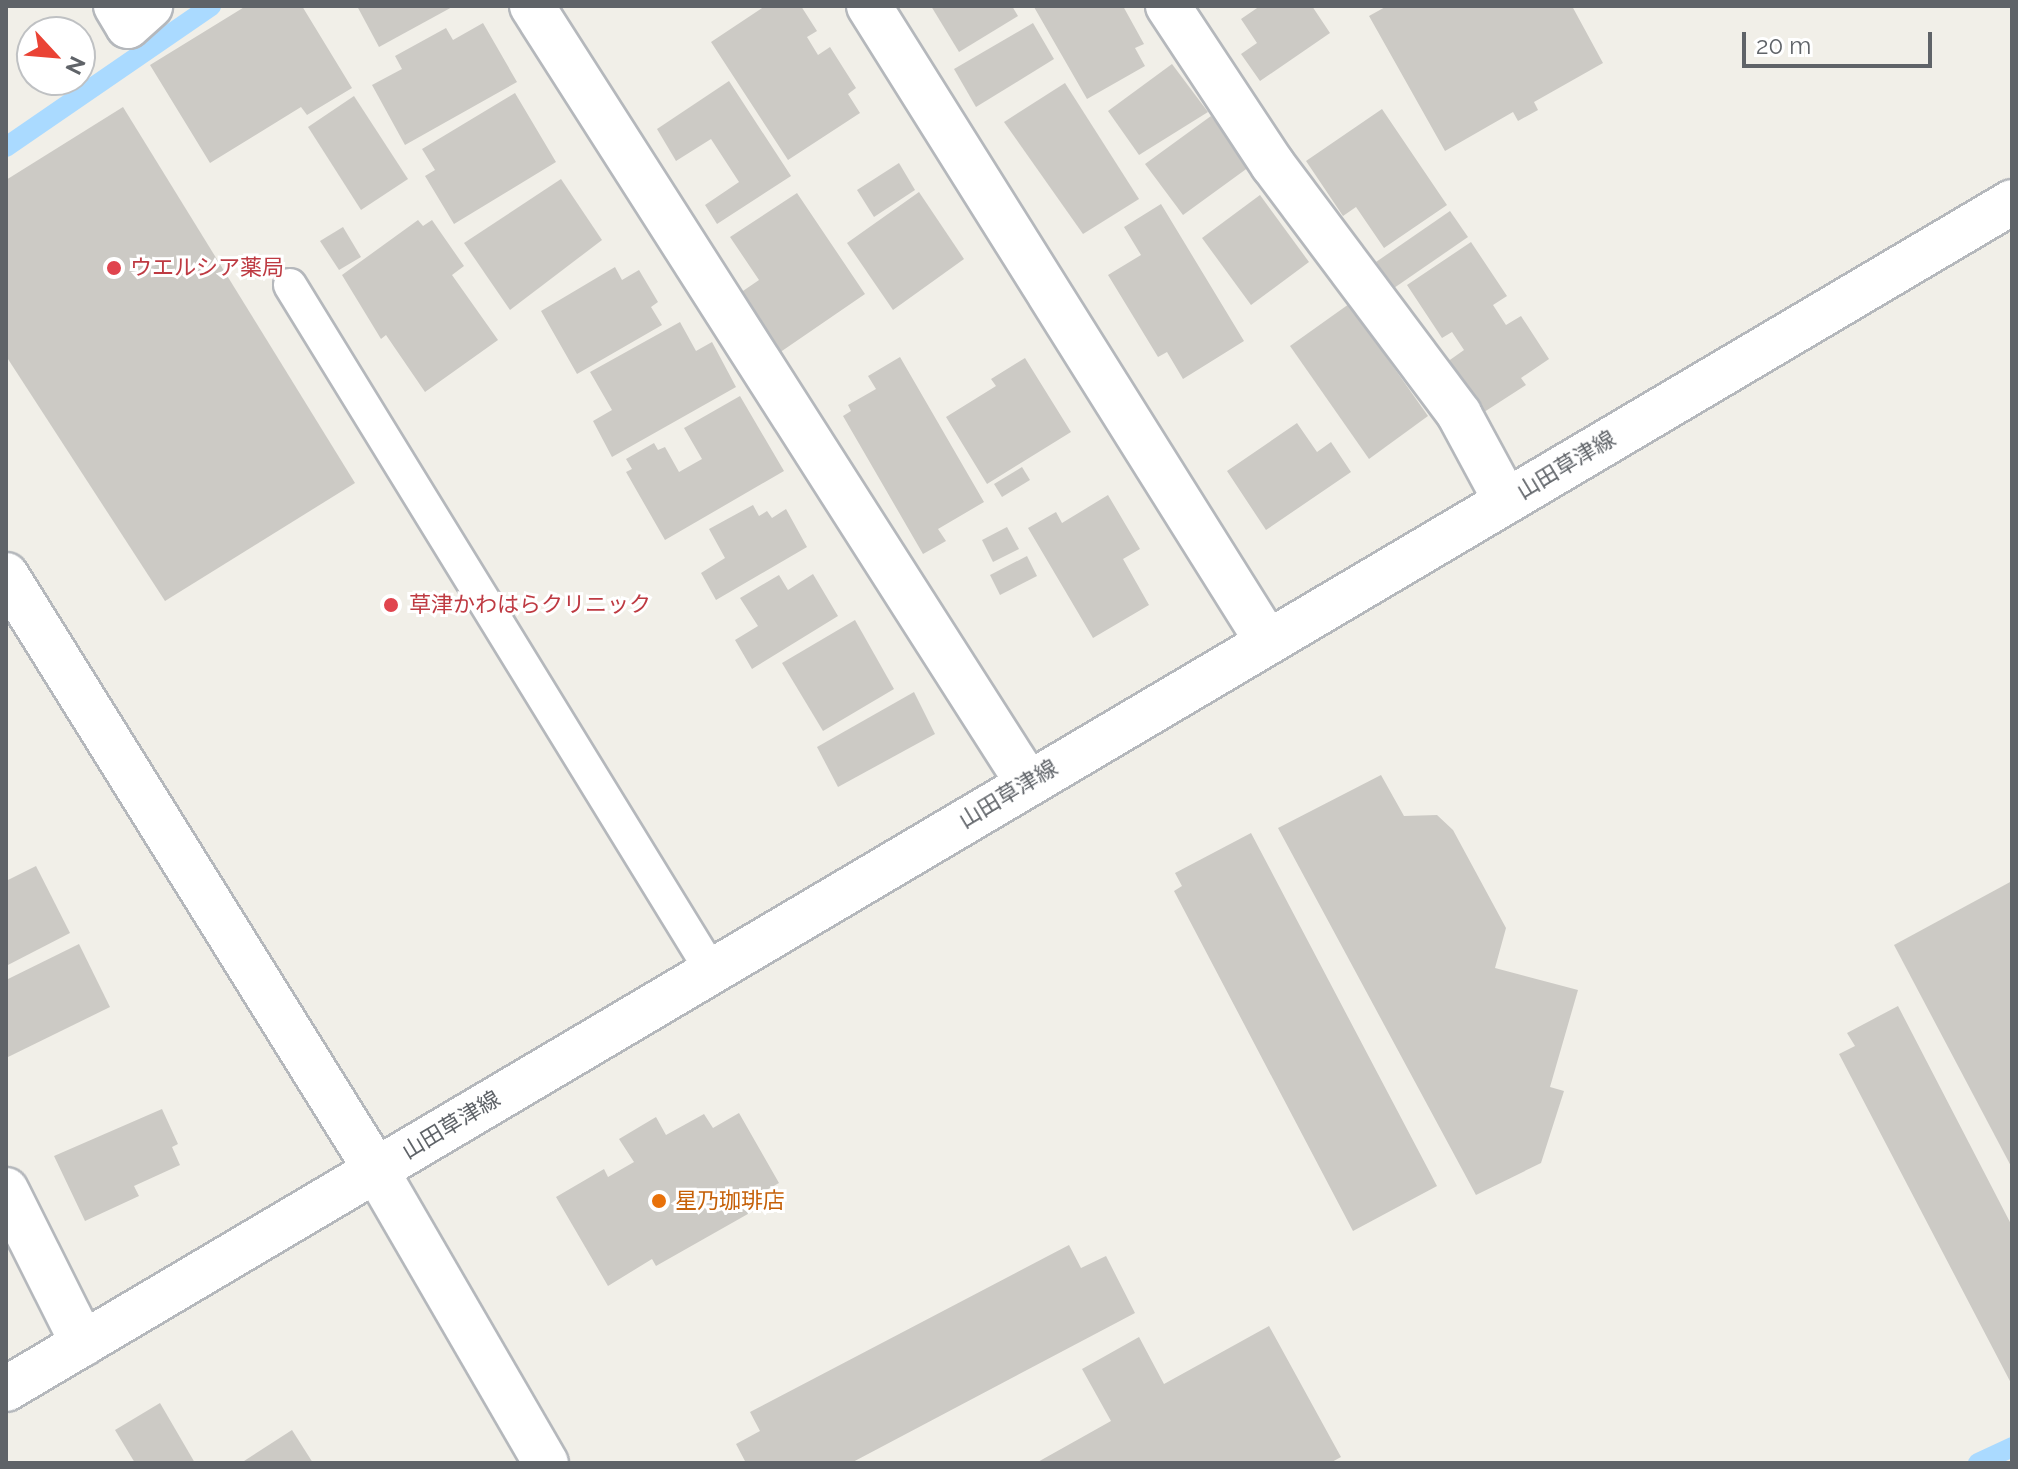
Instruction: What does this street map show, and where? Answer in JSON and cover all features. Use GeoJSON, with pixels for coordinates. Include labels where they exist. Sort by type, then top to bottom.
{"type":"FeatureCollection","features":[{"type":"Feature","properties":{"kind":"street"},"geometry":{"type":"LineString","coordinates":[[116,6],[128,26],[150,6]]}},
{"type":"Feature","properties":{"kind":"street"},"geometry":{"type":"LineString","coordinates":[[532,6],[1028,783]]}},
{"type":"Feature","properties":{"kind":"street"},"geometry":{"type":"LineString","coordinates":[[869,6],[1267,641]]}},
{"type":"Feature","properties":{"kind":"street"},"geometry":{"type":"LineString","coordinates":[[1168,6],[1273,165],[1459,414],[1506,501]]}},
{"type":"Feature","properties":{"kind":"street","name":"山田草津線"},"geometry":{"type":"LineString","coordinates":[[6,1389],[2012,202]]}},
{"type":"Feature","properties":{"kind":"street"},"geometry":{"type":"LineString","coordinates":[[6,575],[376,1170],[546,1463]]}},
{"type":"Feature","properties":{"kind":"street"},"geometry":{"type":"LineString","coordinates":[[6,1190],[83,1344]]}},
{"type":"Feature","properties":{"kind":"lane"},"geometry":{"type":"LineString","coordinates":[[290,285],[711,970]]}},
{"type":"Feature","properties":{"kind":"building"},"geometry":{"type":"Polygon","coordinates":[[[246,6],[302,6],[352,88],[307,115],[301,107],[210,163],[150,65],[246,6]]]}},
{"type":"Feature","properties":{"kind":"building"},"geometry":{"type":"Polygon","coordinates":[[[357,6],[454,6],[379,47],[357,6]]]}},
{"type":"Feature","properties":{"kind":"building"},"geometry":{"type":"Polygon","coordinates":[[[765,6],[801,6],[817,31],[807,37],[818,55],[830,47],[856,88],[848,94],[860,113],[788,160],[711,42],[765,6]]]}},
{"type":"Feature","properties":{"kind":"building"},"geometry":{"type":"Polygon","coordinates":[[[931,6],[1012,6],[1018,16],[959,52],[931,6]]]}},
{"type":"Feature","properties":{"kind":"building"},"geometry":{"type":"Polygon","coordinates":[[[1123,6],[1144,44],[1135,48],[1145,66],[1087,99],[1034,7],[1123,6]]]}},
{"type":"Feature","properties":{"kind":"building"},"geometry":{"type":"Polygon","coordinates":[[[1260,6],[1312,6],[1330,33],[1260,81],[1241,54],[1257,43],[1241,19],[1260,6]]]}},
{"type":"Feature","properties":{"kind":"building"},"geometry":{"type":"Polygon","coordinates":[[[1387,6],[1572,6],[1603,63],[1534,102],[1538,110],[1518,121],[1513,112],[1445,151],[1369,16],[1387,6]]]}},
{"type":"Feature","properties":{"kind":"building"},"geometry":{"type":"Polygon","coordinates":[[[483,23],[517,82],[405,145],[372,85],[402,69],[395,56],[446,28],[453,40],[483,23]]]}},
{"type":"Feature","properties":{"kind":"building"},"geometry":{"type":"Polygon","coordinates":[[[1033,23],[1054,59],[976,107],[954,69],[1033,23]]]}},
{"type":"Feature","properties":{"kind":"building"},"geometry":{"type":"Polygon","coordinates":[[[1172,64],[1208,112],[1139,155],[1108,111],[1172,64]]]}},
{"type":"Feature","properties":{"kind":"building"},"geometry":{"type":"Polygon","coordinates":[[[729,81],[791,176],[717,224],[705,205],[739,182],[711,139],[676,161],[657,129],[729,81]]]}},
{"type":"Feature","properties":{"kind":"building"},"geometry":{"type":"Polygon","coordinates":[[[1065,83],[1139,199],[1083,234],[1004,122],[1065,83]]]}},
{"type":"Feature","properties":{"kind":"building"},"geometry":{"type":"Polygon","coordinates":[[[515,93],[556,162],[454,224],[425,176],[435,170],[422,149],[515,93]]]}},
{"type":"Feature","properties":{"kind":"building"},"geometry":{"type":"Polygon","coordinates":[[[354,96],[408,179],[361,210],[308,127],[354,96]]]}},
{"type":"Feature","properties":{"kind":"building","name":"ウエルシア薬局"},"geometry":{"type":"Polygon","coordinates":[[[123,107],[355,483],[165,601],[6,356],[6,180],[123,107]]]}},
{"type":"Feature","properties":{"kind":"building"},"geometry":{"type":"Polygon","coordinates":[[[1382,109],[1447,205],[1384,248],[1356,207],[1343,216],[1306,161],[1382,109]]]}},
{"type":"Feature","properties":{"kind":"building"},"geometry":{"type":"Polygon","coordinates":[[[1211,116],[1249,167],[1183,215],[1145,164],[1211,116]]]}},
{"type":"Feature","properties":{"kind":"building"},"geometry":{"type":"Polygon","coordinates":[[[899,163],[915,190],[874,217],[857,190],[899,163]]]}},
{"type":"Feature","properties":{"kind":"building"},"geometry":{"type":"Polygon","coordinates":[[[561,179],[602,240],[510,310],[464,243],[561,179]]]}},
{"type":"Feature","properties":{"kind":"building"},"geometry":{"type":"Polygon","coordinates":[[[919,192],[964,259],[893,310],[847,243],[919,192]]]}},
{"type":"Feature","properties":{"kind":"building"},"geometry":{"type":"Polygon","coordinates":[[[797,193],[865,294],[779,353],[740,293],[759,280],[730,237],[797,193]]]}},
{"type":"Feature","properties":{"kind":"building"},"geometry":{"type":"Polygon","coordinates":[[[1260,195],[1309,262],[1251,305],[1202,238],[1260,195]]]}},
{"type":"Feature","properties":{"kind":"building"},"geometry":{"type":"Polygon","coordinates":[[[1161,204],[1244,341],[1183,379],[1167,352],[1158,357],[1108,275],[1141,255],[1124,227],[1161,204]]]}},
{"type":"Feature","properties":{"kind":"building"},"geometry":{"type":"Polygon","coordinates":[[[1450,211],[1468,237],[1394,288],[1376,262],[1450,211]]]}},
{"type":"Feature","properties":{"kind":"building"},"geometry":{"type":"Polygon","coordinates":[[[418,220],[423,226],[432,220],[464,266],[452,275],[498,340],[425,392],[386,335],[381,339],[342,275],[418,220]]]}},
{"type":"Feature","properties":{"kind":"building"},"geometry":{"type":"Polygon","coordinates":[[[343,227],[361,257],[339,270],[320,241],[343,227]]]}},
{"type":"Feature","properties":{"kind":"building"},"geometry":{"type":"Polygon","coordinates":[[[1471,242],[1507,296],[1493,305],[1506,325],[1521,316],[1549,359],[1521,378],[1526,385],[1481,414],[1447,362],[1464,350],[1452,332],[1442,338],[1407,285],[1471,242]]]}},
{"type":"Feature","properties":{"kind":"building"},"geometry":{"type":"Polygon","coordinates":[[[615,267],[622,280],[639,270],[658,302],[651,307],[662,325],[577,374],[541,311],[615,267]]]}},
{"type":"Feature","properties":{"kind":"building"},"geometry":{"type":"Polygon","coordinates":[[[1349,304],[1428,416],[1369,459],[1290,346],[1349,304]]]}},
{"type":"Feature","properties":{"kind":"building"},"geometry":{"type":"Polygon","coordinates":[[[680,322],[696,351],[712,342],[736,387],[612,457],[593,421],[612,410],[590,372],[680,322]]]}},
{"type":"Feature","properties":{"kind":"building"},"geometry":{"type":"Polygon","coordinates":[[[900,357],[984,502],[938,529],[946,541],[923,554],[843,416],[851,411],[848,405],[876,389],[868,376],[900,357]]]}},
{"type":"Feature","properties":{"kind":"building"},"geometry":{"type":"Polygon","coordinates":[[[1025,358],[1071,432],[987,484],[946,417],[996,386],[991,379],[1025,358]]]}},
{"type":"Feature","properties":{"kind":"building"},"geometry":{"type":"Polygon","coordinates":[[[740,396],[784,471],[665,540],[626,472],[632,469],[626,459],[654,443],[658,450],[665,447],[679,472],[702,459],[684,428],[740,396]]]}},
{"type":"Feature","properties":{"kind":"building"},"geometry":{"type":"Polygon","coordinates":[[[1297,423],[1317,452],[1331,442],[1351,472],[1266,530],[1227,471],[1297,423]]]}},
{"type":"Feature","properties":{"kind":"building"},"geometry":{"type":"Polygon","coordinates":[[[1022,467],[1030,480],[1002,497],[994,484],[1022,467]]]}},
{"type":"Feature","properties":{"kind":"building"},"geometry":{"type":"Polygon","coordinates":[[[1108,495],[1140,549],[1123,559],[1149,605],[1093,638],[1028,528],[1056,512],[1062,523],[1108,495]]]}},
{"type":"Feature","properties":{"kind":"building"},"geometry":{"type":"Polygon","coordinates":[[[753,505],[759,516],[767,511],[772,518],[786,509],[807,547],[716,600],[701,573],[725,558],[709,529],[753,505]]]}},
{"type":"Feature","properties":{"kind":"building"},"geometry":{"type":"Polygon","coordinates":[[[1007,527],[1019,549],[993,562],[982,540],[1007,527]]]}},
{"type":"Feature","properties":{"kind":"building"},"geometry":{"type":"Polygon","coordinates":[[[1027,556],[1037,576],[1000,595],[990,575],[1027,556]]]}},
{"type":"Feature","properties":{"kind":"building"},"geometry":{"type":"Polygon","coordinates":[[[813,574],[838,616],[752,669],[735,640],[758,626],[740,598],[779,575],[788,590],[813,574]]]}},
{"type":"Feature","properties":{"kind":"building"},"geometry":{"type":"Polygon","coordinates":[[[855,620],[894,689],[823,731],[782,663],[855,620]]]}},
{"type":"Feature","properties":{"kind":"building"},"geometry":{"type":"Polygon","coordinates":[[[914,692],[935,734],[838,787],[817,747],[914,692]]]}},
{"type":"Feature","properties":{"kind":"building"},"geometry":{"type":"Polygon","coordinates":[[[1381,775],[1404,816],[1437,815],[1453,830],[1506,928],[1495,968],[1578,990],[1550,1087],[1564,1091],[1541,1163],[1476,1195],[1278,828],[1381,775]]]}},
{"type":"Feature","properties":{"kind":"building"},"geometry":{"type":"Polygon","coordinates":[[[1251,833],[1437,1186],[1353,1231],[1174,891],[1182,886],[1175,873],[1251,833]]]}},
{"type":"Feature","properties":{"kind":"building"},"geometry":{"type":"Polygon","coordinates":[[[36,866],[70,933],[6,966],[6,881],[36,866]]]}},
{"type":"Feature","properties":{"kind":"building"},"geometry":{"type":"Polygon","coordinates":[[[2012,881],[2012,1168],[1894,945],[2012,881]]]}},
{"type":"Feature","properties":{"kind":"building"},"geometry":{"type":"Polygon","coordinates":[[[79,944],[110,1007],[6,1058],[6,980],[79,944]]]}},
{"type":"Feature","properties":{"kind":"building"},"geometry":{"type":"Polygon","coordinates":[[[1898,1006],[2012,1226],[2012,1385],[1839,1054],[1855,1046],[1847,1033],[1898,1006]]]}},
{"type":"Feature","properties":{"kind":"building"},"geometry":{"type":"Polygon","coordinates":[[[162,1109],[178,1144],[172,1147],[180,1165],[134,1186],[139,1196],[85,1221],[54,1156],[162,1109]]]}},
{"type":"Feature","properties":{"kind":"building","name":"星乃珈琲店"},"geometry":{"type":"Polygon","coordinates":[[[739,1113],[779,1183],[756,1196],[762,1206],[656,1266],[652,1259],[608,1286],[556,1197],[604,1169],[608,1177],[634,1162],[619,1139],[656,1117],[666,1135],[704,1114],[713,1128],[739,1113]]]}},
{"type":"Feature","properties":{"kind":"building"},"geometry":{"type":"Polygon","coordinates":[[[1069,1245],[1081,1268],[1106,1256],[1135,1313],[851,1463],[746,1463],[736,1444],[760,1431],[750,1412],[1069,1245]]]}},
{"type":"Feature","properties":{"kind":"building"},"geometry":{"type":"Polygon","coordinates":[[[1269,1326],[1341,1457],[1330,1463],[1036,1463],[1111,1421],[1082,1369],[1139,1337],[1164,1384],[1269,1326]]]}},
{"type":"Feature","properties":{"kind":"building"},"geometry":{"type":"Polygon","coordinates":[[[160,1403],[195,1463],[135,1463],[115,1430],[160,1403]]]}},
{"type":"Feature","properties":{"kind":"building"},"geometry":{"type":"Polygon","coordinates":[[[292,1430],[313,1463],[241,1463],[292,1430]]]}},
{"type":"Feature","properties":{"kind":"waterway"},"geometry":{"type":"LineString","coordinates":[[6,147],[211,6]]}},
{"type":"Feature","properties":{"kind":"waterway"},"geometry":{"type":"LineString","coordinates":[[1978,1463],[2012,1447]]}},
{"type":"Feature","properties":{"kind":"place","name":"ウエルシア薬局"},"geometry":{"type":"Point","coordinates":[114,268]}},
{"type":"Feature","properties":{"kind":"place","name":"草津かわはらクリニック"},"geometry":{"type":"Point","coordinates":[391,605]}},
{"type":"Feature","properties":{"kind":"place","name":"星乃珈琲店"},"geometry":{"type":"Point","coordinates":[659,1201]}}]}
